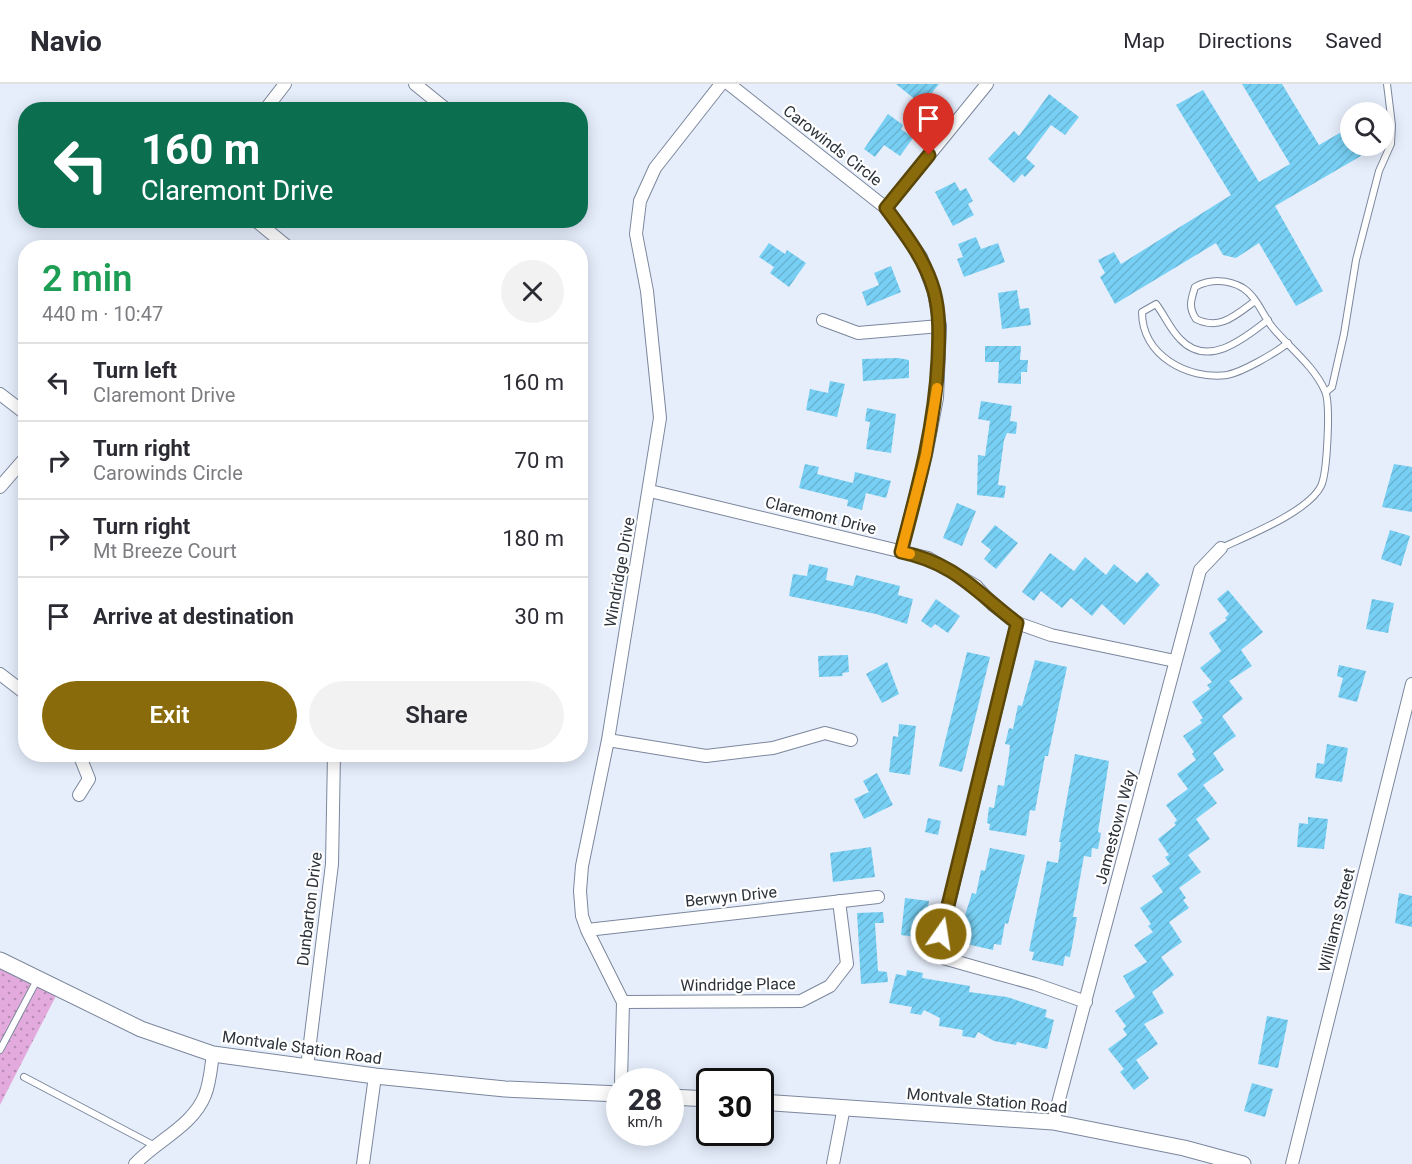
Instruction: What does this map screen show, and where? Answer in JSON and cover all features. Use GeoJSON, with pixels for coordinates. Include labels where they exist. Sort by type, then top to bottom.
{"type":"FeatureCollection","features":[{"type":"Feature","properties":{"kind":"street"},"geometry":{"type":"LineString","coordinates":[[271,102],[285,84]]}},
{"type":"Feature","properties":{"kind":"street"},"geometry":{"type":"LineString","coordinates":[[416,84],[437,102]]}},
{"type":"Feature","properties":{"kind":"street","name":"Windridge Drive"},"geometry":{"type":"LineString","coordinates":[[621,1068],[623,1002],[587,930],[582,916],[580,891],[582,866],[608,740],[660,418],[647,291],[636,234],[640,201],[655,168],[721,84]]}},
{"type":"Feature","properties":{"kind":"street","name":"Carowinds Circle"},"geometry":{"type":"LineString","coordinates":[[729,84],[886,208],[921,257],[934,292],[940,326],[937,398],[926,455],[901,552]]}},
{"type":"Feature","properties":{"kind":"street"},"geometry":{"type":"LineString","coordinates":[[886,208],[987,84]]}},
{"type":"Feature","properties":{"kind":"street"},"geometry":{"type":"LineString","coordinates":[[265,228],[279,240]]}},
{"type":"Feature","properties":{"kind":"street"},"geometry":{"type":"LineString","coordinates":[[823,320],[858,333],[940,326]]}},
{"type":"Feature","properties":{"kind":"street"},"geometry":{"type":"LineString","coordinates":[[0,394],[18,408]]}},
{"type":"Feature","properties":{"kind":"street"},"geometry":{"type":"LineString","coordinates":[[0,487],[18,466]]}},
{"type":"Feature","properties":{"kind":"street","name":"Claremont Drive"},"geometry":{"type":"LineString","coordinates":[[650,491],[928,558],[976,586],[993,605],[1017,623],[1051,635],[1175,661]]}},
{"type":"Feature","properties":{"kind":"street","name":"Jamestown Way"},"geometry":{"type":"LineString","coordinates":[[1053,1122],[1200,570],[1221,548]]}},
{"type":"Feature","properties":{"kind":"street"},"geometry":{"type":"LineString","coordinates":[[1017,623],[936,956],[1035,984],[1086,1002]]}},
{"type":"Feature","properties":{"kind":"street"},"geometry":{"type":"LineString","coordinates":[[0,674],[18,688]]}},
{"type":"Feature","properties":{"kind":"street","name":"Williams Street"},"geometry":{"type":"LineString","coordinates":[[1292,1164],[1412,684]]}},
{"type":"Feature","properties":{"kind":"street"},"geometry":{"type":"LineString","coordinates":[[608,740],[706,756],[773,748],[825,733],[852,740]]}},
{"type":"Feature","properties":{"kind":"street"},"geometry":{"type":"LineString","coordinates":[[79,795],[89,779],[82,762]]}},
{"type":"Feature","properties":{"kind":"street","name":"Dunbarton Drive"},"geometry":{"type":"LineString","coordinates":[[307,1067],[332,864],[334,762]]}},
{"type":"Feature","properties":{"kind":"street","name":"Berwyn Drive"},"geometry":{"type":"LineString","coordinates":[[587,930],[878,897]]}},
{"type":"Feature","properties":{"kind":"street","name":"Windridge Place"},"geometry":{"type":"LineString","coordinates":[[623,1002],[801,1000],[830,986],[847,964],[839,901]]}},
{"type":"Feature","properties":{"kind":"street","name":"Montvale Station Road"},"geometry":{"type":"LineString","coordinates":[[0,960],[141,1029],[213,1054],[375,1076],[505,1089],[606,1093]]}},
{"type":"Feature","properties":{"kind":"street"},"geometry":{"type":"LineString","coordinates":[[135,1164],[180,1128],[205,1096],[213,1054]]}},
{"type":"Feature","properties":{"kind":"street"},"geometry":{"type":"LineString","coordinates":[[363,1164],[375,1076]]}},
{"type":"Feature","properties":{"kind":"street","name":"Montvale Station Road"},"geometry":{"type":"LineString","coordinates":[[774,1103],[1053,1122],[1184,1148],[1243,1164]]}},
{"type":"Feature","properties":{"kind":"street"},"geometry":{"type":"LineString","coordinates":[[833,1164],[844,1107]]}},
{"type":"Feature","properties":{"kind":"lane"},"geometry":{"type":"LineString","coordinates":[[1326,392],[1332,387],[1367,213],[1390,144],[1392,125],[1388,84]]}},
{"type":"Feature","properties":{"kind":"lane"},"geometry":{"type":"LineString","coordinates":[[1221,548],[1294,513],[1321,487],[1327,454],[1326,392],[1255,301],[1244,289],[1228,283],[1208,280],[1195,287],[1190,301],[1191,311],[1196,319],[1219,324],[1228,321],[1255,301]]}},
{"type":"Feature","properties":{"kind":"lane"},"geometry":{"type":"LineString","coordinates":[[1268,320],[1237,345],[1215,351],[1190,347],[1182,341],[1156,304],[1142,312],[1142,329],[1151,345],[1171,363],[1196,374],[1229,375],[1288,343]]}},
{"type":"Feature","properties":{"kind":"lane"},"geometry":{"type":"LineString","coordinates":[[0,1050],[37,980]]}},
{"type":"Feature","properties":{"kind":"lane"},"geometry":{"type":"LineString","coordinates":[[24,1077],[155,1146]]}},
{"type":"Feature","properties":{"kind":"shaded area"},"geometry":{"type":"Polygon","coordinates":[[[0,960],[59,990],[0,1105],[0,960]]]}},
{"type":"Feature","properties":{"kind":"building"},"geometry":{"type":"Polygon","coordinates":[[[896,84],[939,84],[922,105],[896,84]]]}},
{"type":"Feature","properties":{"kind":"building"},"geometry":{"type":"Polygon","coordinates":[[[1242,84],[1282,84],[1319,145],[1340,133],[1340,156],[1361,156],[1275,206],[1323,291],[1296,306],[1259,243],[1236,258],[1223,255],[1216,243],[1115,304],[1100,277],[1105,273],[1098,260],[1114,252],[1121,264],[1231,195],[1176,105],[1203,90],[1259,182],[1290,164],[1242,84]]]}},
{"type":"Feature","properties":{"kind":"building"},"geometry":{"type":"Polygon","coordinates":[[[1049,94],[1079,117],[1065,135],[1051,125],[1026,158],[1035,166],[1025,177],[1022,174],[1014,183],[988,159],[1014,131],[1019,136],[1049,94]]]}},
{"type":"Feature","properties":{"kind":"building"},"geometry":{"type":"Polygon","coordinates":[[[888,114],[903,125],[901,129],[913,138],[900,156],[884,145],[875,157],[864,149],[888,114]]]}},
{"type":"Feature","properties":{"kind":"building"},"geometry":{"type":"Polygon","coordinates":[[[955,182],[960,191],[966,188],[973,201],[968,204],[974,215],[953,226],[935,192],[955,182]]]}},
{"type":"Feature","properties":{"kind":"building"},"geometry":{"type":"Polygon","coordinates":[[[976,237],[981,249],[998,243],[1005,262],[964,277],[957,259],[963,257],[958,244],[976,237]]]}},
{"type":"Feature","properties":{"kind":"building"},"geometry":{"type":"Polygon","coordinates":[[[769,243],[785,254],[787,250],[806,263],[789,287],[770,273],[774,267],[759,257],[769,243]]]}},
{"type":"Feature","properties":{"kind":"building"},"geometry":{"type":"Polygon","coordinates":[[[891,266],[901,292],[867,306],[862,292],[879,285],[874,273],[891,266]]]}},
{"type":"Feature","properties":{"kind":"building"},"geometry":{"type":"Polygon","coordinates":[[[1017,290],[1020,309],[1029,308],[1031,325],[1002,329],[998,293],[1017,290]]]}},
{"type":"Feature","properties":{"kind":"building"},"geometry":{"type":"Polygon","coordinates":[[[985,346],[1021,346],[1020,360],[1028,360],[1027,372],[1021,372],[1021,384],[998,383],[999,362],[985,362],[985,346]]]}},
{"type":"Feature","properties":{"kind":"building"},"geometry":{"type":"Polygon","coordinates":[[[862,359],[909,360],[909,378],[863,381],[862,359]]]}},
{"type":"Feature","properties":{"kind":"building"},"geometry":{"type":"Polygon","coordinates":[[[830,381],[845,384],[837,417],[806,410],[810,389],[828,393],[830,381]]]}},
{"type":"Feature","properties":{"kind":"building"},"geometry":{"type":"Polygon","coordinates":[[[981,401],[1012,406],[1010,421],[1017,422],[1016,434],[1007,433],[1004,440],[998,485],[1006,486],[1004,498],[977,495],[978,455],[985,456],[990,421],[978,419],[981,401]]]}},
{"type":"Feature","properties":{"kind":"building"},"geometry":{"type":"Polygon","coordinates":[[[867,408],[896,414],[891,453],[866,449],[870,422],[865,421],[867,408]]]}},
{"type":"Feature","properties":{"kind":"building"},"geometry":{"type":"Polygon","coordinates":[[[805,464],[819,467],[817,474],[853,483],[855,472],[891,481],[886,498],[866,493],[862,510],[847,506],[848,500],[799,488],[805,464]]]}},
{"type":"Feature","properties":{"kind":"building"},"geometry":{"type":"Polygon","coordinates":[[[1394,464],[1412,467],[1412,512],[1382,507],[1394,464]]]}},
{"type":"Feature","properties":{"kind":"building"},"geometry":{"type":"Polygon","coordinates":[[[957,503],[976,511],[962,546],[943,538],[957,503]]]}},
{"type":"Feature","properties":{"kind":"building"},"geometry":{"type":"Polygon","coordinates":[[[995,525],[1018,543],[996,569],[984,559],[991,550],[981,542],[995,525]]]}},
{"type":"Feature","properties":{"kind":"building"},"geometry":{"type":"Polygon","coordinates":[[[1390,530],[1410,536],[1401,566],[1381,559],[1390,530]]]}},
{"type":"Feature","properties":{"kind":"building"},"geometry":{"type":"Polygon","coordinates":[[[1050,553],[1074,571],[1085,557],[1106,575],[1114,564],[1137,583],[1147,572],[1160,585],[1124,625],[1102,604],[1092,616],[1071,598],[1062,608],[1041,591],[1034,601],[1022,592],[1050,553]]]}},
{"type":"Feature","properties":{"kind":"building"},"geometry":{"type":"Polygon","coordinates":[[[809,564],[828,568],[826,580],[853,586],[856,575],[900,586],[898,595],[913,599],[907,624],[876,614],[789,596],[793,574],[807,576],[809,564]]]}},
{"type":"Feature","properties":{"kind":"building"},"geometry":{"type":"Polygon","coordinates":[[[1228,590],[1263,632],[1241,650],[1252,666],[1229,681],[1243,699],[1222,716],[1236,736],[1213,753],[1224,770],[1203,785],[1217,803],[1196,819],[1210,839],[1188,855],[1201,872],[1179,888],[1189,908],[1169,922],[1182,942],[1161,957],[1174,975],[1152,992],[1164,1013],[1144,1024],[1158,1044],[1136,1060],[1149,1078],[1134,1090],[1120,1072],[1124,1069],[1108,1049],[1127,1035],[1123,1029],[1126,1026],[1115,1011],[1135,997],[1123,976],[1147,962],[1134,945],[1153,932],[1148,926],[1151,924],[1140,908],[1163,892],[1152,876],[1170,864],[1165,857],[1169,855],[1158,839],[1176,825],[1174,823],[1177,820],[1166,805],[1188,789],[1177,774],[1196,760],[1192,754],[1194,752],[1183,736],[1202,723],[1200,720],[1203,718],[1192,702],[1210,689],[1207,685],[1212,682],[1200,668],[1221,651],[1209,633],[1227,620],[1225,618],[1229,614],[1217,599],[1228,590]]]}},
{"type":"Feature","properties":{"kind":"building"},"geometry":{"type":"Polygon","coordinates":[[[936,599],[960,616],[948,633],[935,624],[931,628],[921,621],[936,599]]]}},
{"type":"Feature","properties":{"kind":"building"},"geometry":{"type":"Polygon","coordinates":[[[1372,599],[1394,603],[1388,633],[1366,629],[1372,599]]]}},
{"type":"Feature","properties":{"kind":"building"},"geometry":{"type":"Polygon","coordinates":[[[967,652],[990,657],[962,772],[939,766],[967,652]]]}},
{"type":"Feature","properties":{"kind":"building"},"geometry":{"type":"Polygon","coordinates":[[[848,655],[849,672],[842,673],[843,676],[819,677],[818,656],[848,655]]]}},
{"type":"Feature","properties":{"kind":"building"},"geometry":{"type":"Polygon","coordinates":[[[1035,660],[1067,667],[1048,756],[1045,756],[1035,811],[1030,810],[1026,836],[989,830],[990,824],[987,823],[989,807],[994,808],[998,785],[1004,786],[1010,745],[1005,744],[1009,728],[1013,729],[1018,705],[1022,706],[1035,660]]]}},
{"type":"Feature","properties":{"kind":"building"},"geometry":{"type":"Polygon","coordinates":[[[887,662],[899,694],[882,703],[866,674],[887,662]]]}},
{"type":"Feature","properties":{"kind":"building"},"geometry":{"type":"Polygon","coordinates":[[[1339,665],[1366,671],[1357,702],[1338,697],[1343,678],[1337,676],[1339,665]]]}},
{"type":"Feature","properties":{"kind":"building"},"geometry":{"type":"Polygon","coordinates":[[[899,724],[916,726],[910,775],[889,772],[893,736],[898,737],[899,724]]]}},
{"type":"Feature","properties":{"kind":"building"},"geometry":{"type":"Polygon","coordinates":[[[1327,744],[1348,748],[1342,782],[1315,778],[1317,763],[1324,764],[1327,744]]]}},
{"type":"Feature","properties":{"kind":"building"},"geometry":{"type":"Polygon","coordinates":[[[1075,754],[1109,761],[1098,832],[1101,833],[1098,849],[1092,848],[1091,857],[1084,856],[1073,917],[1077,917],[1070,957],[1065,956],[1063,966],[1032,960],[1034,952],[1029,951],[1047,861],[1058,863],[1061,842],[1059,842],[1075,754]]]}},
{"type":"Feature","properties":{"kind":"building"},"geometry":{"type":"Polygon","coordinates":[[[877,773],[893,805],[864,819],[854,799],[869,792],[863,781],[877,773]]]}},
{"type":"Feature","properties":{"kind":"building"},"geometry":{"type":"Polygon","coordinates":[[[1308,817],[1328,819],[1324,849],[1297,847],[1299,823],[1308,824],[1308,817]]]}},
{"type":"Feature","properties":{"kind":"building"},"geometry":{"type":"Polygon","coordinates":[[[928,818],[941,821],[938,835],[925,832],[928,818]]]}},
{"type":"Feature","properties":{"kind":"building"},"geometry":{"type":"Polygon","coordinates":[[[871,847],[875,877],[833,882],[830,853],[871,847]]]}},
{"type":"Feature","properties":{"kind":"building"},"geometry":{"type":"Polygon","coordinates":[[[990,848],[1025,855],[1008,924],[1005,923],[1001,945],[994,944],[993,950],[962,943],[965,932],[960,931],[972,893],[976,894],[981,870],[985,871],[990,848]]]}},
{"type":"Feature","properties":{"kind":"building"},"geometry":{"type":"Polygon","coordinates":[[[1399,893],[1412,896],[1412,927],[1395,923],[1399,893]]]}},
{"type":"Feature","properties":{"kind":"building"},"geometry":{"type":"Polygon","coordinates":[[[905,898],[929,901],[924,938],[901,935],[905,898]]]}},
{"type":"Feature","properties":{"kind":"building"},"geometry":{"type":"Polygon","coordinates":[[[883,912],[884,923],[875,923],[878,971],[887,972],[888,982],[861,984],[857,913],[883,912]]]}},
{"type":"Feature","properties":{"kind":"building"},"geometry":{"type":"Polygon","coordinates":[[[907,970],[923,973],[922,978],[970,986],[969,992],[1007,997],[1047,1010],[1045,1017],[1054,1020],[1047,1049],[1017,1042],[1016,1045],[994,1041],[978,1032],[975,1038],[962,1036],[963,1030],[939,1026],[940,1018],[924,1010],[921,1015],[910,1013],[912,1007],[889,1003],[896,974],[906,976],[907,970]]]}},
{"type":"Feature","properties":{"kind":"building"},"geometry":{"type":"Polygon","coordinates":[[[1267,1016],[1288,1020],[1278,1068],[1258,1064],[1267,1016]]]}},
{"type":"Feature","properties":{"kind":"building"},"geometry":{"type":"Polygon","coordinates":[[[1252,1083],[1273,1089],[1265,1117],[1244,1111],[1252,1083]]]}},
{"type":"Feature","properties":{"kind":"slow traffic"},"geometry":{"type":"LineString","coordinates":[[910,554],[901,552],[926,455],[937,388]]}},
{"type":"Feature","properties":{"kind":"route"},"geometry":{"type":"LineString","coordinates":[[929,155],[886,208],[921,257],[934,292],[940,326],[937,398],[926,455],[901,552],[928,558],[949,569],[976,586],[993,605],[1017,623],[941,934]]}}]}
